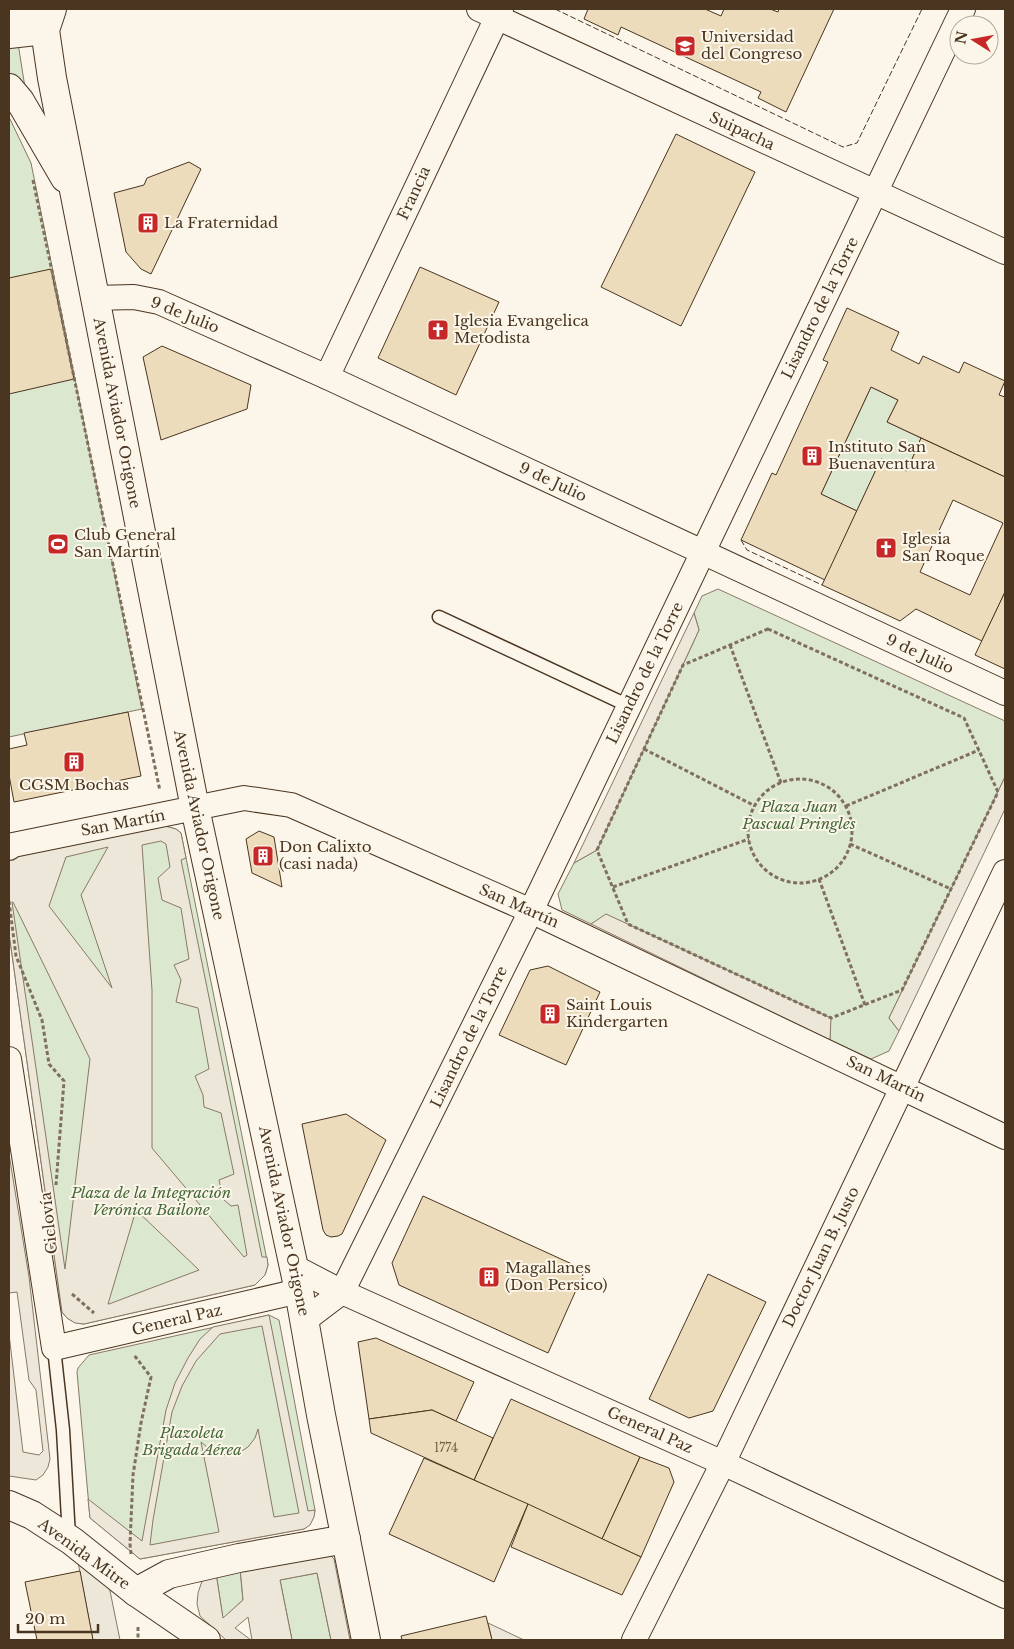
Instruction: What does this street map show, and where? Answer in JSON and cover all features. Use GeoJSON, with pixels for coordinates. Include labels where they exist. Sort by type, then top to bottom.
{"type":"FeatureCollection","features":[{"type":"Feature","properties":{"kind":"main road"},"geometry":{"type":"LineString","coordinates":[[12,9],[48,20]]}},
{"type":"Feature","properties":{"kind":"main road"},"geometry":{"type":"LineString","coordinates":[[9,34],[48,20]]}},
{"type":"Feature","properties":{"kind":"main road","name":"Avenida Aviador Origone"},"geometry":{"type":"LineString","coordinates":[[48,20],[52,78],[94,298],[195,808],[297,1279],[366,1640]]}},
{"type":"Feature","properties":{"kind":"main road"},"geometry":{"type":"LineString","coordinates":[[9,88],[20,102],[74,194]]}},
{"type":"Feature","properties":{"kind":"main road","name":"Avenida Mitre"},"geometry":{"type":"LineString","coordinates":[[9,1505],[32,1515],[69,1539],[136,1592],[206,1640]]}},
{"type":"Feature","properties":{"kind":"main road"},"geometry":{"type":"LineString","coordinates":[[136,1592],[169,1574],[239,1558],[346,1539]]}},
{"type":"Feature","properties":{"kind":"street","name":"Lisandro de la Torre"},"geometry":{"type":"LineString","coordinates":[[304,1320],[342,1292],[531,911],[963,9]]}},
{"type":"Feature","properties":{"kind":"street","name":"Suipacha"},"geometry":{"type":"LineString","coordinates":[[492,12],[1005,252]]}},
{"type":"Feature","properties":{"kind":"street","name":"Francia"},"geometry":{"type":"LineString","coordinates":[[327,377],[492,12]]}},
{"type":"Feature","properties":{"kind":"street","name":"9 de Julio"},"geometry":{"type":"LineString","coordinates":[[94,298],[134,297],[158,302],[327,377],[1005,693]]}},
{"type":"Feature","properties":{"kind":"street","name":"San Martín"},"geometry":{"type":"LineString","coordinates":[[9,848],[13,845],[244,798],[291,805],[531,911],[903,1086],[1005,1137]]}},
{"type":"Feature","properties":{"kind":"street","name":"Doctor Juan B. Justo"},"geometry":{"type":"LineString","coordinates":[[634,1640],[723,1463],[1005,872]]}},
{"type":"Feature","properties":{"kind":"street"},"geometry":{"type":"LineString","coordinates":[[9,1059],[54,1348]]}},
{"type":"Feature","properties":{"kind":"street","name":"General Paz"},"geometry":{"type":"LineString","coordinates":[[54,1348],[117,1334],[297,1279],[342,1292],[723,1463],[1005,1596]]}},
{"type":"Feature","properties":{"kind":"lane"},"geometry":{"type":"LineString","coordinates":[[439,616],[629,706]]}},
{"type":"Feature","properties":{"kind":"lane"},"geometry":{"type":"LineString","coordinates":[[54,1348],[63,1430],[69,1539]]}},
{"type":"Feature","properties":{"kind":"path"},"geometry":{"type":"LineString","coordinates":[[32,178],[160,794]]}},
{"type":"Feature","properties":{"kind":"path"},"geometry":{"type":"LineString","coordinates":[[768,629],[964,718],[998,792],[902,990],[830,1018],[628,924],[597,850],[644,749],[683,665],[768,629]]}},
{"type":"Feature","properties":{"kind":"path"},"geometry":{"type":"LineString","coordinates":[[730,645],[780,783]]}},
{"type":"Feature","properties":{"kind":"path"},"geometry":{"type":"LineString","coordinates":[[644,749],[755,806]]}},
{"type":"Feature","properties":{"kind":"path"},"geometry":{"type":"LineString","coordinates":[[846,806],[979,750]]}},
{"type":"Feature","properties":{"kind":"path"},"geometry":{"type":"LineString","coordinates":[[797,779],[815,780],[830,788],[843,800],[850,816],[853,833],[849,849],[841,864],[828,876],[812,882],[795,883],[778,879],[764,869],[754,856],[749,840],[749,822],[755,806],[766,792],[780,783],[797,779]]}},
{"type":"Feature","properties":{"kind":"path"},"geometry":{"type":"LineString","coordinates":[[612,887],[749,840]]}},
{"type":"Feature","properties":{"kind":"path"},"geometry":{"type":"LineString","coordinates":[[850,844],[951,889]]}},
{"type":"Feature","properties":{"kind":"path"},"geometry":{"type":"LineString","coordinates":[[818,880],[865,1005]]}},
{"type":"Feature","properties":{"kind":"path","name":"Ciclovía"},"geometry":{"type":"LineString","coordinates":[[9,901],[16,956],[42,1020],[49,1064],[64,1081],[55,1193]]}},
{"type":"Feature","properties":{"kind":"path"},"geometry":{"type":"LineString","coordinates":[[68,1290],[117,1334],[151,1377],[141,1423],[133,1476],[130,1544],[136,1592],[138,1640]]}},
{"type":"Feature","properties":{"kind":"green space"},"geometry":{"type":"Polygon","coordinates":[[[9,42],[18,43],[26,94],[9,77],[9,42]]]}},
{"type":"Feature","properties":{"kind":"green space","name":"Club General San Martín"},"geometry":{"type":"Polygon","coordinates":[[[9,117],[31,163],[142,709],[9,737],[9,117]]]}},
{"type":"Feature","properties":{"kind":"green space"},"geometry":{"type":"Polygon","coordinates":[[[871,387],[898,400],[887,422],[921,438],[907,471],[881,459],[857,511],[821,494],[871,387]]]}},
{"type":"Feature","properties":{"kind":"green space","name":"Plaza Juan Pascual Pringles"},"geometry":{"type":"Polygon","coordinates":[[[718,589],[1005,721],[1005,777],[889,1018],[899,1031],[889,1051],[871,1059],[830,1040],[830,1018],[607,915],[591,924],[562,910],[558,894],[574,863],[597,850],[699,630],[694,613],[702,596],[718,589]]]}},
{"type":"Feature","properties":{"kind":"green space","name":"Plaza de la Integración Verónica Bailone"},"geometry":{"type":"Polygon","coordinates":[[[165,826],[176,829],[181,833],[268,1265],[265,1275],[255,1285],[80,1324],[71,1321],[62,1312],[9,933],[9,860],[165,826]]]}},
{"type":"Feature","properties":{"kind":"green space","name":"Plazoleta Brigada Aérea"},"geometry":{"type":"Polygon","coordinates":[[[269,1315],[279,1320],[315,1510],[312,1521],[304,1529],[140,1559],[90,1518],[78,1368],[89,1355],[269,1315]]]}},
{"type":"Feature","properties":{"kind":"green space"},"geometry":{"type":"Polygon","coordinates":[[[240,1568],[243,1600],[223,1619],[216,1573],[240,1568]]]}},
{"type":"Feature","properties":{"kind":"green space"},"geometry":{"type":"Polygon","coordinates":[[[317,1573],[331,1640],[292,1640],[280,1580],[317,1573]]]}},
{"type":"Feature","properties":{"kind":"shaded area"},"geometry":{"type":"Polygon","coordinates":[[[694,613],[699,630],[597,850],[574,863],[694,613]]]}},
{"type":"Feature","properties":{"kind":"shaded area"},"geometry":{"type":"Polygon","coordinates":[[[1005,777],[1005,809],[899,1031],[889,1018],[1005,777]]]}},
{"type":"Feature","properties":{"kind":"shaded area","name":"Plaza de la Integración Verónica Bailone"},"geometry":{"type":"Polygon","coordinates":[[[165,826],[176,829],[181,833],[186,858],[181,860],[262,1257],[267,1257],[268,1265],[265,1275],[255,1285],[84,1324],[75,1323],[62,1312],[9,933],[9,860],[15,855],[165,826]],[[161,841],[142,845],[152,990],[152,1148],[244,1257],[247,1255],[238,1205],[231,1206],[223,1199],[219,1180],[234,1174],[221,1113],[204,1107],[203,1095],[195,1076],[209,1069],[198,1008],[176,1002],[181,980],[174,965],[189,959],[181,908],[162,900],[158,878],[170,867],[166,844],[161,841]],[[108,847],[66,857],[49,906],[112,988],[81,895],[108,847]],[[12,902],[65,1269],[90,1059],[12,902]],[[136,1210],[108,1304],[199,1270],[136,1210]]]}},
{"type":"Feature","properties":{"kind":"shaded area"},"geometry":{"type":"Polygon","coordinates":[[[606,914],[831,1018],[830,1040],[591,924],[606,914]]]}},
{"type":"Feature","properties":{"kind":"shaded area"},"geometry":{"type":"Polygon","coordinates":[[[9,1154],[29,1277],[50,1459],[43,1475],[36,1480],[9,1476],[9,1334],[23,1452],[39,1455],[43,1451],[36,1390],[29,1380],[17,1292],[9,1293],[9,1154]]]}},
{"type":"Feature","properties":{"kind":"shaded area"},"geometry":{"type":"Polygon","coordinates":[[[269,1315],[308,1511],[315,1510],[314,1517],[310,1525],[304,1529],[140,1559],[90,1518],[88,1499],[142,1541],[166,1410],[175,1383],[188,1358],[200,1339],[213,1327],[269,1315]],[[262,1326],[220,1334],[196,1361],[182,1386],[172,1412],[150,1545],[219,1532],[201,1442],[218,1454],[229,1455],[239,1453],[248,1447],[255,1438],[258,1429],[274,1517],[299,1513],[262,1326]]]}},
{"type":"Feature","properties":{"kind":"shaded area"},"geometry":{"type":"Polygon","coordinates":[[[328,1553],[334,1559],[350,1640],[331,1640],[317,1573],[280,1580],[292,1640],[252,1640],[248,1617],[235,1628],[251,1640],[226,1640],[200,1616],[197,1604],[202,1581],[216,1573],[223,1618],[243,1600],[240,1568],[328,1553]]]}},
{"type":"Feature","properties":{"kind":"shaded area"},"geometry":{"type":"Polygon","coordinates":[[[77,1557],[109,1586],[120,1640],[93,1640],[77,1557]]]}},
{"type":"Feature","properties":{"kind":"shaded area"},"geometry":{"type":"Polygon","coordinates":[[[488,1623],[524,1640],[492,1640],[488,1623]]]}},
{"type":"Feature","properties":{"kind":"building"},"geometry":{"type":"Polygon","coordinates":[[[588,9],[705,9],[721,16],[724,9],[770,9],[778,12],[779,9],[834,9],[786,112],[758,98],[761,92],[621,27],[618,35],[584,19],[588,9]]]}},
{"type":"Feature","properties":{"kind":"building"},"geometry":{"type":"Polygon","coordinates":[[[676,134],[755,172],[681,326],[601,287],[676,134]]]}},
{"type":"Feature","properties":{"kind":"building","name":"La Fraternidad"},"geometry":{"type":"Polygon","coordinates":[[[189,162],[201,169],[151,274],[141,269],[126,252],[114,193],[144,185],[147,178],[189,162]]]}},
{"type":"Feature","properties":{"kind":"building","name":"Iglesia Evangelica Metodista"},"geometry":{"type":"Polygon","coordinates":[[[420,267],[499,302],[456,395],[378,358],[420,267]]]}},
{"type":"Feature","properties":{"kind":"building"},"geometry":{"type":"Polygon","coordinates":[[[51,269],[74,379],[9,394],[9,278],[51,269]]]}},
{"type":"Feature","properties":{"kind":"building","name":"Instituto San Buenaventura"},"geometry":{"type":"Polygon","coordinates":[[[847,308],[899,332],[891,350],[919,364],[923,356],[959,373],[964,362],[1005,381],[999,395],[1005,397],[1005,477],[887,422],[898,400],[871,387],[821,494],[857,511],[825,580],[741,540],[772,473],[776,475],[828,362],[823,360],[847,308]]]}},
{"type":"Feature","properties":{"kind":"building"},"geometry":{"type":"Polygon","coordinates":[[[162,346],[251,385],[247,409],[161,440],[143,357],[162,346]]]}},
{"type":"Feature","properties":{"kind":"building","name":"Iglesia San Roque"},"geometry":{"type":"Polygon","coordinates":[[[921,438],[1005,477],[1005,592],[982,641],[916,609],[900,621],[822,585],[881,459],[907,471],[921,438]],[[953,500],[920,572],[970,595],[1003,523],[953,500]]]}},
{"type":"Feature","properties":{"kind":"building"},"geometry":{"type":"Polygon","coordinates":[[[1005,592],[1005,669],[975,655],[1005,592]]]}},
{"type":"Feature","properties":{"kind":"building","name":"CGSM Bochas"},"geometry":{"type":"Polygon","coordinates":[[[128,712],[141,776],[14,802],[9,775],[9,749],[27,745],[24,733],[128,712]]]}},
{"type":"Feature","properties":{"kind":"building","name":"Don Calixto (casi nada)"},"geometry":{"type":"Polygon","coordinates":[[[259,831],[274,837],[282,887],[252,873],[246,839],[259,831]]]}},
{"type":"Feature","properties":{"kind":"building","name":"Saint Louis Kindergarten"},"geometry":{"type":"Polygon","coordinates":[[[548,966],[600,992],[566,1065],[499,1035],[530,970],[548,966]]]}},
{"type":"Feature","properties":{"kind":"building"},"geometry":{"type":"Polygon","coordinates":[[[346,1114],[386,1140],[342,1234],[331,1237],[326,1235],[323,1230],[302,1124],[346,1114]]]}},
{"type":"Feature","properties":{"kind":"building","name":"Magallanes (Don Persico)"},"geometry":{"type":"Polygon","coordinates":[[[423,1196],[585,1270],[548,1353],[399,1285],[392,1263],[423,1196]]]}},
{"type":"Feature","properties":{"kind":"building"},"geometry":{"type":"Polygon","coordinates":[[[708,1274],[766,1302],[713,1411],[689,1418],[649,1399],[708,1274]]]}},
{"type":"Feature","properties":{"kind":"building"},"geometry":{"type":"Polygon","coordinates":[[[376,1338],[474,1382],[456,1421],[432,1410],[369,1419],[358,1342],[376,1338]]]}},
{"type":"Feature","properties":{"kind":"building"},"geometry":{"type":"Polygon","coordinates":[[[511,1399],[640,1457],[602,1539],[474,1480],[511,1399]]]}},
{"type":"Feature","properties":{"kind":"building"},"geometry":{"type":"Polygon","coordinates":[[[432,1410],[493,1438],[474,1480],[371,1433],[369,1419],[432,1410]]]}},
{"type":"Feature","properties":{"kind":"building"},"geometry":{"type":"Polygon","coordinates":[[[640,1457],[669,1468],[674,1482],[641,1557],[602,1539],[640,1457]]]}},
{"type":"Feature","properties":{"kind":"building"},"geometry":{"type":"Polygon","coordinates":[[[424,1458],[528,1504],[494,1582],[389,1534],[424,1458]]]}},
{"type":"Feature","properties":{"kind":"building"},"geometry":{"type":"Polygon","coordinates":[[[528,1504],[641,1557],[622,1595],[511,1547],[528,1504]]]}},
{"type":"Feature","properties":{"kind":"building"},"geometry":{"type":"Polygon","coordinates":[[[80,1571],[93,1640],[37,1640],[25,1582],[80,1571]]]}},
{"type":"Feature","properties":{"kind":"building"},"geometry":{"type":"Polygon","coordinates":[[[486,1616],[492,1640],[402,1640],[401,1636],[486,1616]]]}},
{"type":"Feature","properties":{"kind":"fence"},"geometry":{"type":"LineString","coordinates":[[555,9],[843,147],[857,143],[922,9]]}},
{"type":"Feature","properties":{"kind":"fence"},"geometry":{"type":"LineString","coordinates":[[741,540],[747,550],[822,585]]}},
{"type":"Feature","properties":{"kind":"place","name":"Universidad del Congreso"},"geometry":{"type":"Point","coordinates":[685,46]}},
{"type":"Feature","properties":{"kind":"place","name":"La Fraternidad"},"geometry":{"type":"Point","coordinates":[148,223]}},
{"type":"Feature","properties":{"kind":"place","name":"Iglesia Evangelica Metodista"},"geometry":{"type":"Point","coordinates":[438,330]}},
{"type":"Feature","properties":{"kind":"place","name":"Instituto San Buenaventura"},"geometry":{"type":"Point","coordinates":[812,456]}},
{"type":"Feature","properties":{"kind":"place","name":"Club General San Martín"},"geometry":{"type":"Point","coordinates":[58,544]}},
{"type":"Feature","properties":{"kind":"place","name":"Iglesia San Roque"},"geometry":{"type":"Point","coordinates":[886,548]}},
{"type":"Feature","properties":{"kind":"place","name":"CGSM Bochas"},"geometry":{"type":"Point","coordinates":[74,762]}},
{"type":"Feature","properties":{"kind":"place","name":"Don Calixto (casi nada)"},"geometry":{"type":"Point","coordinates":[263,856]}},
{"type":"Feature","properties":{"kind":"place","name":"Saint Louis Kindergarten"},"geometry":{"type":"Point","coordinates":[550,1014]}},
{"type":"Feature","properties":{"kind":"place","name":"Magallanes (Don Persico)"},"geometry":{"type":"Point","coordinates":[489,1277]}}]}
